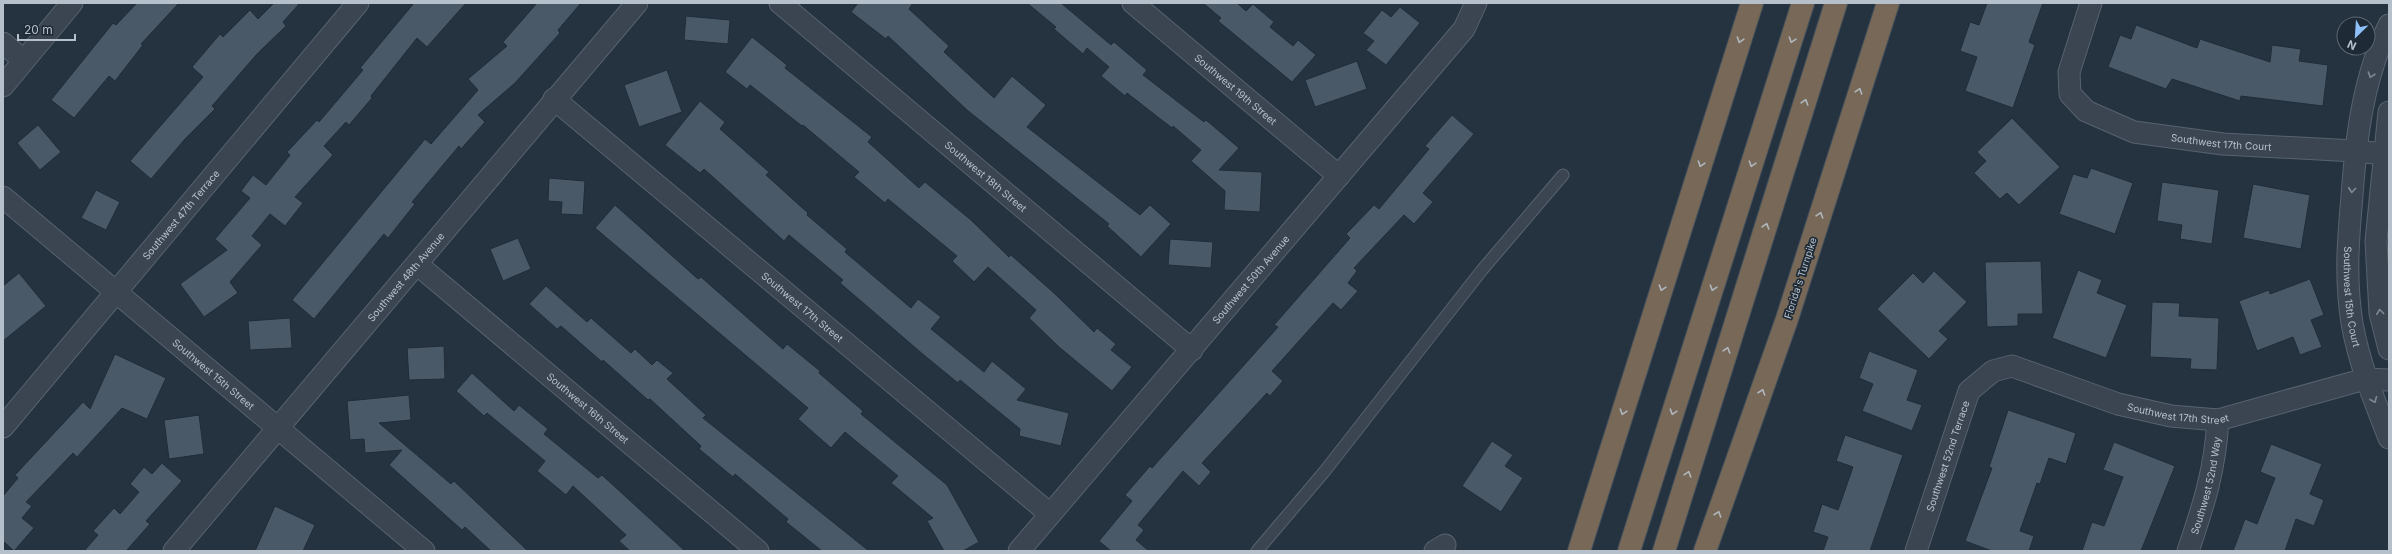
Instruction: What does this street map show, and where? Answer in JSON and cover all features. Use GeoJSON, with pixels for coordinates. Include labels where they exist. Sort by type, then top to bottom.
{"type":"FeatureCollection","features":[{"type":"Feature","properties":{"kind":"highway"},"geometry":{"type":"LineString","coordinates":[[1579,551],[1752,3]]}},
{"type":"Feature","properties":{"kind":"highway"},"geometry":{"type":"LineString","coordinates":[[1629,551],[1803,3]]}},
{"type":"Feature","properties":{"kind":"highway"},"geometry":{"type":"LineString","coordinates":[[1664,551],[1836,3]]}},
{"type":"Feature","properties":{"kind":"highway","name":"Florida's Turnpike"},"geometry":{"type":"LineString","coordinates":[[1705,551],[1787,319],[1888,3]]}},
{"type":"Feature","properties":{"kind":"street"},"geometry":{"type":"LineString","coordinates":[[3,86],[23,60],[72,3]]}},
{"type":"Feature","properties":{"kind":"street","name":"Southwest 47th Terrace"},"geometry":{"type":"LineString","coordinates":[[3,426],[358,3]]}},
{"type":"Feature","properties":{"kind":"street","name":"Southwest 48th Avenue"},"geometry":{"type":"LineString","coordinates":[[174,551],[277,428],[418,265],[554,99],[637,3]]}},
{"type":"Feature","properties":{"kind":"street","name":"Southwest 18th Street"},"geometry":{"type":"LineString","coordinates":[[780,3],[1192,350]]}},
{"type":"Feature","properties":{"kind":"street","name":"Southwest 19th Street"},"geometry":{"type":"LineString","coordinates":[[1133,3],[1339,176]]}},
{"type":"Feature","properties":{"kind":"street","name":"Southwest 50th Avenue"},"geometry":{"type":"LineString","coordinates":[[1019,551],[1192,350],[1464,29],[1476,3]]}},
{"type":"Feature","properties":{"kind":"street","name":"Southwest 17th Court"},"geometry":{"type":"LineString","coordinates":[[2092,3],[2069,72],[2070,94],[2086,111],[2134,132],[2223,144],[2384,154]]}},
{"type":"Feature","properties":{"kind":"street","name":"Southwest 15th Court"},"geometry":{"type":"LineString","coordinates":[[2389,25],[2368,87],[2355,151],[2346,263],[2352,323],[2365,379],[2389,438]]}},
{"type":"Feature","properties":{"kind":"street"},"geometry":{"type":"LineString","coordinates":[[3,43],[23,60]]}},
{"type":"Feature","properties":{"kind":"street","name":"Southwest 17th Street"},"geometry":{"type":"LineString","coordinates":[[554,99],[1050,514]]}},
{"type":"Feature","properties":{"kind":"street"},"geometry":{"type":"LineString","coordinates":[[2389,112],[2376,240],[2380,314],[2389,350]]}},
{"type":"Feature","properties":{"kind":"street","name":"Southwest 15th Street"},"geometry":{"type":"LineString","coordinates":[[3,197],[424,551]]}},
{"type":"Feature","properties":{"kind":"street","name":"Southwest 16th Street"},"geometry":{"type":"LineString","coordinates":[[418,265],[758,551]]}},
{"type":"Feature","properties":{"kind":"street","name":"Southwest 17th Street"},"geometry":{"type":"LineString","coordinates":[[1993,371],[2012,366],[2118,404],[2171,416],[2218,420],[2365,379],[2389,380]]}},
{"type":"Feature","properties":{"kind":"street","name":"Southwest 52nd Terrace"},"geometry":{"type":"LineString","coordinates":[[1916,551],[1969,391],[1993,371]]}},
{"type":"Feature","properties":{"kind":"street","name":"Southwest 52nd Way"},"geometry":{"type":"LineString","coordinates":[[2188,551],[2210,486],[2217,449],[2218,420]]}},
{"type":"Feature","properties":{"kind":"lane"},"geometry":{"type":"LineString","coordinates":[[1258,551],[1324,472],[1482,270],[1563,175]]}},
{"type":"Feature","properties":{"kind":"building"},"geometry":{"type":"Polygon","coordinates":[[[137,3],[179,3],[141,44],[143,45],[115,81],[109,76],[74,118],[51,100],[113,23],[116,25],[137,3]]]}},
{"type":"Feature","properties":{"kind":"building"},"geometry":{"type":"Polygon","coordinates":[[[274,3],[300,3],[283,22],[286,26],[257,54],[212,106],[215,109],[185,139],[151,179],[130,161],[203,77],[192,67],[220,34],[223,37],[250,10],[258,19],[274,3]]]}},
{"type":"Feature","properties":{"kind":"building"},"geometry":{"type":"Polygon","coordinates":[[[414,3],[466,3],[427,47],[417,38],[371,96],[372,98],[349,125],[346,122],[324,146],[333,155],[295,197],[303,203],[285,226],[270,214],[252,236],[262,245],[230,282],[238,293],[204,317],[180,284],[227,250],[215,239],[250,198],[241,191],[253,175],[266,185],[290,155],[287,152],[317,120],[319,122],[363,70],[360,68],[414,3]]]}},
{"type":"Feature","properties":{"kind":"building"},"geometry":{"type":"Polygon","coordinates":[[[537,3],[581,3],[558,30],[560,33],[515,83],[478,115],[485,122],[461,149],[459,146],[412,202],[415,204],[388,238],[384,234],[314,319],[292,300],[425,139],[431,144],[478,90],[468,79],[507,46],[503,42],[537,3]]]}},
{"type":"Feature","properties":{"kind":"building"},"geometry":{"type":"Polygon","coordinates":[[[858,3],[913,3],[909,9],[949,46],[944,52],[994,98],[1012,76],[1046,105],[1027,127],[1140,215],[1150,205],[1171,224],[1141,257],[1107,226],[1109,224],[967,110],[888,36],[886,39],[851,12],[858,3]]]}},
{"type":"Feature","properties":{"kind":"building"},"geometry":{"type":"Polygon","coordinates":[[[1027,3],[1061,3],[1111,45],[1114,42],[1147,70],[1143,75],[1204,122],[1206,120],[1239,148],[1219,170],[1262,172],[1260,212],[1224,210],[1225,191],[1191,161],[1201,150],[1173,126],[1172,128],[1127,93],[1125,96],[1101,76],[1109,67],[1087,48],[1083,54],[1054,29],[1056,27],[1027,3]]]}},
{"type":"Feature","properties":{"kind":"building"},"geometry":{"type":"Polygon","coordinates":[[[1203,3],[1237,3],[1246,11],[1253,4],[1274,22],[1270,27],[1293,46],[1298,40],[1316,55],[1292,82],[1218,21],[1221,18],[1203,3]]]}},
{"type":"Feature","properties":{"kind":"building"},"geometry":{"type":"Polygon","coordinates":[[[1987,3],[2043,3],[2029,42],[2035,45],[2013,108],[1965,91],[1977,57],[1960,51],[1970,22],[1979,25],[1987,3]]]}},
{"type":"Feature","properties":{"kind":"building"},"geometry":{"type":"Polygon","coordinates":[[[1400,7],[1420,23],[1386,65],[1366,50],[1374,41],[1363,33],[1382,10],[1391,17],[1400,7]]]}},
{"type":"Feature","properties":{"kind":"building"},"geometry":{"type":"Polygon","coordinates":[[[686,16],[730,20],[728,44],[684,40],[686,16]]]}},
{"type":"Feature","properties":{"kind":"building"},"geometry":{"type":"Polygon","coordinates":[[[2136,25],[2197,48],[2200,39],[2270,62],[2272,45],[2301,49],[2299,61],[2328,65],[2323,106],[2241,96],[2240,101],[2172,79],[2166,89],[2108,67],[2120,35],[2131,39],[2136,25]]]}},
{"type":"Feature","properties":{"kind":"building"},"geometry":{"type":"Polygon","coordinates":[[[752,37],[787,65],[785,68],[872,137],[868,142],[919,188],[925,182],[971,220],[1009,257],[1011,255],[1054,293],[1094,332],[1097,328],[1116,344],[1111,350],[1132,367],[1112,391],[1059,347],[1029,318],[1036,310],[988,267],[974,282],[952,261],[957,256],[888,199],[885,203],[854,177],[859,172],[803,125],[802,126],[750,85],[747,89],[725,72],[752,37]]]}},
{"type":"Feature","properties":{"kind":"building"},"geometry":{"type":"Polygon","coordinates":[[[1357,61],[1367,89],[1315,107],[1305,80],[1357,61]]]}},
{"type":"Feature","properties":{"kind":"building"},"geometry":{"type":"Polygon","coordinates":[[[667,70],[682,112],[639,127],[624,85],[667,70]]]}},
{"type":"Feature","properties":{"kind":"building"},"geometry":{"type":"Polygon","coordinates":[[[700,101],[725,122],[720,129],[769,172],[766,175],[808,213],[807,215],[847,249],[845,252],[911,308],[918,299],[941,317],[931,329],[984,372],[992,361],[1026,389],[1017,400],[1069,413],[1061,446],[1019,436],[1020,429],[960,380],[958,383],[925,356],[840,283],[843,280],[789,235],[784,241],[704,169],[700,173],[665,145],[700,101]]]}},
{"type":"Feature","properties":{"kind":"building"},"geometry":{"type":"Polygon","coordinates":[[[1452,115],[1474,134],[1423,193],[1433,202],[1414,224],[1404,215],[1354,268],[1357,271],[1348,283],[1358,291],[1341,310],[1333,303],[1272,371],[1283,381],[1270,396],[1267,393],[1202,463],[1211,472],[1199,486],[1183,471],[1138,525],[1144,530],[1136,540],[1149,551],[1111,551],[1099,541],[1132,501],[1125,495],[1150,466],[1152,468],[1278,327],[1274,325],[1350,238],[1346,234],[1374,205],[1379,209],[1429,149],[1425,146],[1452,115]]]}},
{"type":"Feature","properties":{"kind":"building"},"geometry":{"type":"Polygon","coordinates":[[[2012,118],[2060,167],[2019,205],[2007,193],[2000,199],[1974,173],[1986,161],[1977,152],[2012,118]]]}},
{"type":"Feature","properties":{"kind":"building"},"geometry":{"type":"Polygon","coordinates":[[[38,125],[61,152],[40,170],[17,143],[38,125]]]}},
{"type":"Feature","properties":{"kind":"building"},"geometry":{"type":"Polygon","coordinates":[[[2091,168],[2133,183],[2115,234],[2059,214],[2073,174],[2087,178],[2091,168]]]}},
{"type":"Feature","properties":{"kind":"building"},"geometry":{"type":"Polygon","coordinates":[[[549,178],[585,181],[583,215],[561,214],[562,202],[548,201],[549,178]]]}},
{"type":"Feature","properties":{"kind":"building"},"geometry":{"type":"Polygon","coordinates":[[[2162,182],[2219,190],[2212,244],[2180,239],[2182,225],[2157,221],[2162,182]]]}},
{"type":"Feature","properties":{"kind":"building"},"geometry":{"type":"Polygon","coordinates":[[[2253,184],[2310,195],[2301,249],[2243,238],[2253,184]]]}},
{"type":"Feature","properties":{"kind":"building"},"geometry":{"type":"Polygon","coordinates":[[[96,190],[120,202],[106,230],[81,218],[96,190]]]}},
{"type":"Feature","properties":{"kind":"building"},"geometry":{"type":"Polygon","coordinates":[[[615,205],[698,279],[701,277],[783,349],[787,344],[820,371],[819,373],[863,411],[861,414],[947,485],[979,542],[963,551],[944,551],[927,521],[933,518],[891,483],[898,476],[845,432],[831,448],[798,419],[808,408],[595,228],[615,205]]]}},
{"type":"Feature","properties":{"kind":"building"},"geometry":{"type":"Polygon","coordinates":[[[518,238],[531,269],[503,281],[490,249],[518,238]]]}},
{"type":"Feature","properties":{"kind":"building"},"geometry":{"type":"Polygon","coordinates":[[[1170,239],[1213,242],[1211,268],[1168,265],[1170,239]]]}},
{"type":"Feature","properties":{"kind":"building"},"geometry":{"type":"Polygon","coordinates":[[[2041,261],[2043,314],[2018,314],[2018,326],[1987,327],[1985,262],[2041,261]]]}},
{"type":"Feature","properties":{"kind":"building"},"geometry":{"type":"Polygon","coordinates":[[[2078,270],[2102,280],[2097,293],[2127,305],[2106,358],[2052,338],[2078,270]]]}},
{"type":"Feature","properties":{"kind":"building"},"geometry":{"type":"Polygon","coordinates":[[[1934,271],[1967,302],[1939,331],[1948,339],[1929,359],[1877,309],[1913,273],[1923,283],[1934,271]]]}},
{"type":"Feature","properties":{"kind":"building"},"geometry":{"type":"Polygon","coordinates":[[[19,273],[46,306],[3,341],[3,286],[19,273]]]}},
{"type":"Feature","properties":{"kind":"building"},"geometry":{"type":"Polygon","coordinates":[[[2310,279],[2324,315],[2311,320],[2322,347],[2300,355],[2293,337],[2257,351],[2239,301],[2269,290],[2270,294],[2310,279]]]}},
{"type":"Feature","properties":{"kind":"building"},"geometry":{"type":"Polygon","coordinates":[[[546,286],[587,322],[591,318],[631,353],[635,349],[652,365],[657,360],[673,373],[667,379],[706,415],[703,418],[869,551],[822,551],[786,522],[788,519],[735,474],[733,477],[699,449],[701,446],[650,399],[648,400],[603,360],[602,362],[561,326],[557,329],[529,304],[546,286]]]}},
{"type":"Feature","properties":{"kind":"building"},"geometry":{"type":"Polygon","coordinates":[[[2152,302],[2180,303],[2179,316],[2219,318],[2217,370],[2190,369],[2191,359],[2150,357],[2152,302]]]}},
{"type":"Feature","properties":{"kind":"building"},"geometry":{"type":"Polygon","coordinates":[[[290,318],[292,348],[250,350],[248,321],[290,318]]]}},
{"type":"Feature","properties":{"kind":"building"},"geometry":{"type":"Polygon","coordinates":[[[444,346],[445,379],[409,380],[407,348],[444,346]]]}},
{"type":"Feature","properties":{"kind":"building"},"geometry":{"type":"Polygon","coordinates":[[[1869,351],[1918,370],[1907,400],[1922,405],[1912,431],[1862,411],[1873,384],[1859,378],[1869,351]]]}},
{"type":"Feature","properties":{"kind":"building"},"geometry":{"type":"Polygon","coordinates":[[[115,354],[166,378],[147,419],[122,408],[77,457],[73,453],[26,502],[32,506],[22,518],[34,528],[14,551],[3,541],[3,496],[18,478],[15,475],[83,402],[90,409],[115,354]]]}},
{"type":"Feature","properties":{"kind":"building"},"geometry":{"type":"Polygon","coordinates":[[[472,373],[514,411],[519,405],[548,429],[544,434],[598,478],[602,475],[685,551],[630,551],[619,541],[626,535],[573,486],[566,495],[537,471],[545,461],[487,413],[484,416],[456,391],[472,373]]]}},
{"type":"Feature","properties":{"kind":"building"},"geometry":{"type":"Polygon","coordinates":[[[409,395],[411,420],[379,423],[451,484],[454,481],[528,551],[491,551],[465,527],[462,530],[389,465],[402,450],[365,453],[364,439],[350,440],[347,401],[409,395]]]}},
{"type":"Feature","properties":{"kind":"building"},"geometry":{"type":"Polygon","coordinates":[[[2008,410],[2076,433],[2066,464],[2049,458],[2040,484],[2037,483],[2020,531],[2034,536],[2029,551],[1992,551],[1965,541],[1992,468],[1989,467],[2008,410]]]}},
{"type":"Feature","properties":{"kind":"building"},"geometry":{"type":"Polygon","coordinates":[[[199,415],[204,454],[169,459],[164,420],[199,415]]]}},
{"type":"Feature","properties":{"kind":"building"},"geometry":{"type":"Polygon","coordinates":[[[1845,435],[1903,455],[1870,551],[1823,551],[1828,537],[1813,532],[1822,504],[1838,510],[1853,467],[1836,461],[1845,435]]]}},
{"type":"Feature","properties":{"kind":"building"},"geometry":{"type":"Polygon","coordinates":[[[1492,441],[1513,455],[1505,466],[1523,478],[1501,512],[1462,486],[1492,441]]]}},
{"type":"Feature","properties":{"kind":"building"},"geometry":{"type":"Polygon","coordinates":[[[2114,442],[2175,466],[2141,551],[2082,551],[2092,522],[2104,526],[2123,477],[2103,470],[2114,442]]]}},
{"type":"Feature","properties":{"kind":"building"},"geometry":{"type":"Polygon","coordinates":[[[2271,444],[2322,464],[2310,494],[2324,500],[2314,526],[2296,519],[2285,551],[2233,551],[2245,519],[2257,524],[2275,478],[2260,472],[2271,444]]]}},
{"type":"Feature","properties":{"kind":"building"},"geometry":{"type":"Polygon","coordinates":[[[162,463],[182,481],[146,521],[150,524],[126,551],[84,551],[98,535],[93,531],[114,508],[120,514],[139,492],[130,484],[144,467],[152,474],[162,463]]]}},
{"type":"Feature","properties":{"kind":"building"},"geometry":{"type":"Polygon","coordinates":[[[275,506],[315,525],[303,551],[255,551],[275,506]]]}}]}
